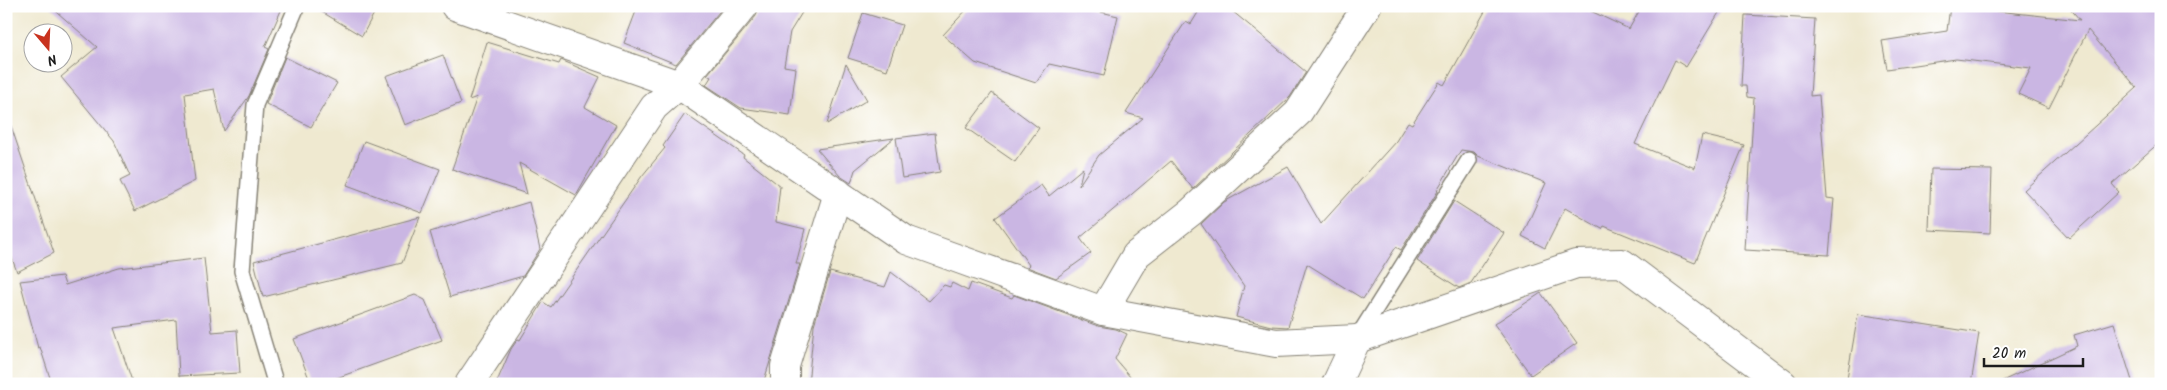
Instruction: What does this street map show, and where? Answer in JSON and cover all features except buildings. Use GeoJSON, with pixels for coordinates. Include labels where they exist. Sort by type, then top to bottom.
{"type":"FeatureCollection","features":[{"type":"Feature","properties":{"kind":"street"},"geometry":{"type":"LineString","coordinates":[[455,6],[679,84],[906,240],[1103,311],[1276,343],[1357,339],[1576,264],[1622,263],[1783,384]]}},
{"type":"Feature","properties":{"kind":"street"},"geometry":{"type":"LineString","coordinates":[[469,384],[654,107],[679,84],[744,6]]}},
{"type":"Feature","properties":{"kind":"street"},"geometry":{"type":"LineString","coordinates":[[1103,311],[1136,255],[1191,212],[1298,113],[1367,6]]}},
{"type":"Feature","properties":{"kind":"street"},"geometry":{"type":"LineString","coordinates":[[786,384],[785,366],[838,193]]}},
{"type":"Feature","properties":{"kind":"street"},"geometry":{"type":"LineString","coordinates":[[1336,384],[1357,339]]}},
{"type":"Feature","properties":{"kind":"lane"},"geometry":{"type":"LineString","coordinates":[[275,382],[242,271],[255,105],[297,6]]}},
{"type":"Feature","properties":{"kind":"lane"},"geometry":{"type":"LineString","coordinates":[[1357,339],[1469,160]]}}]}
